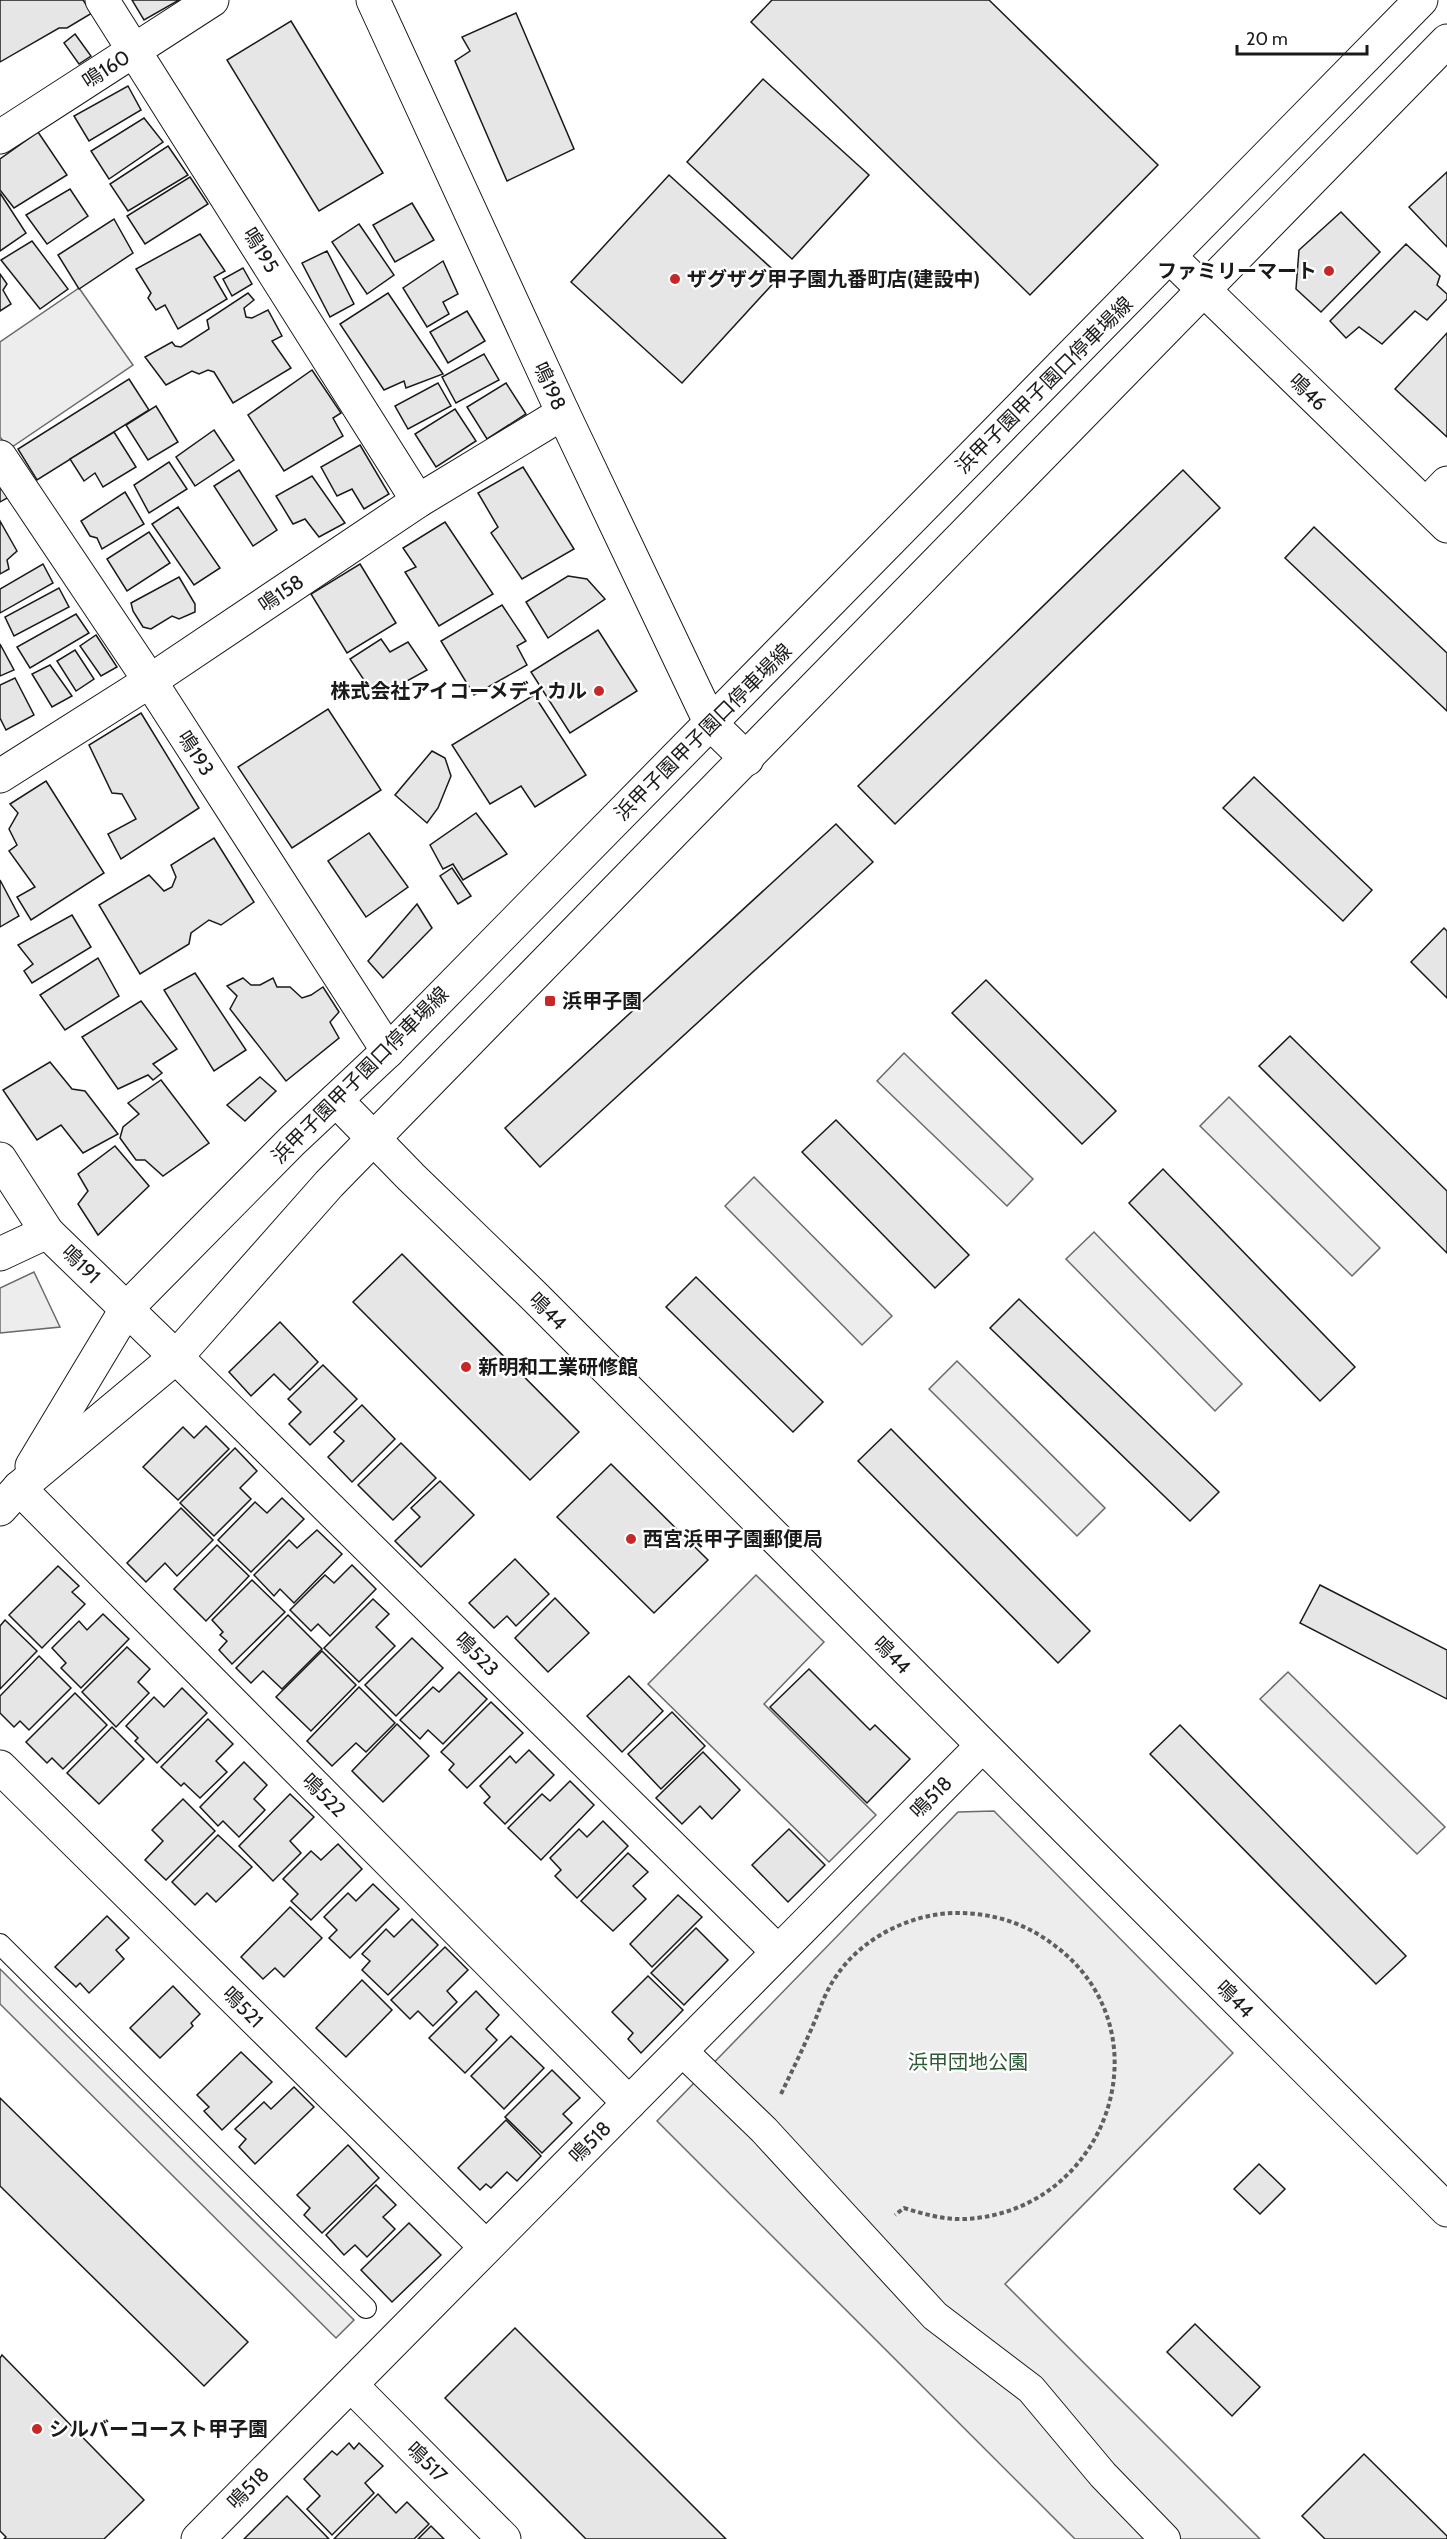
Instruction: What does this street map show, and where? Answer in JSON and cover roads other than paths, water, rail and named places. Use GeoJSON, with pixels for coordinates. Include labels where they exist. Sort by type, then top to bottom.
{"type":"FeatureCollection","features":[{"type":"Feature","properties":{"kind":"street","name":"鳴195"},"geometry":{"type":"LineString","coordinates":[[102,0],[418,501]]}},
{"type":"Feature","properties":{"kind":"street","name":"鳴160"},"geometry":{"type":"LineString","coordinates":[[0,136],[212,0]]}},
{"type":"Feature","properties":{"kind":"street","name":"鳴198"},"geometry":{"type":"LineString","coordinates":[[373,0],[563,413],[711,724],[747,759]]}},
{"type":"Feature","properties":{"kind":"street","name":"浜甲子園甲子園口停車場線"},"geometry":{"type":"LineString","coordinates":[[9,1498],[127,1308],[388,1051],[1420,0]]}},
{"type":"Feature","properties":{"kind":"street"},"geometry":{"type":"LineString","coordinates":[[9,1498],[176,1357],[329,1184],[1447,41]]}},
{"type":"Feature","properties":{"kind":"street","name":"鳴46"},"geometry":{"type":"LineString","coordinates":[[1170,257],[1203,290],[1440,505]]}},
{"type":"Feature","properties":{"kind":"street","name":"鳴158"},"geometry":{"type":"LineString","coordinates":[[0,776],[150,681],[418,501],[563,413]]}},
{"type":"Feature","properties":{"kind":"street","name":"鳴193"},"geometry":{"type":"LineString","coordinates":[[0,457],[150,681],[388,1051]]}},
{"type":"Feature","properties":{"kind":"street","name":"鳴44"},"geometry":{"type":"LineString","coordinates":[[336,1100],[1447,2210]]}},
{"type":"Feature","properties":{"kind":"street","name":"鳴191"},"geometry":{"type":"LineString","coordinates":[[0,1159],[47,1232],[176,1357]]}},
{"type":"Feature","properties":{"kind":"street"},"geometry":{"type":"LineString","coordinates":[[0,1254],[47,1232]]}},
{"type":"Feature","properties":{"kind":"street","name":"鳴523"},"geometry":{"type":"LineString","coordinates":[[176,1357],[778,1952]]}},
{"type":"Feature","properties":{"kind":"street","name":"鳴522"},"geometry":{"type":"LineString","coordinates":[[9,1498],[629,2103]]}},
{"type":"Feature","properties":{"kind":"street","name":"鳴518"},"geometry":{"type":"LineString","coordinates":[[198,2539],[982,1746]]}},
{"type":"Feature","properties":{"kind":"street","name":"鳴521"},"geometry":{"type":"LineString","coordinates":[[0,1767],[486,2247]]}},
{"type":"Feature","properties":{"kind":"street"},"geometry":{"type":"LineString","coordinates":[[681,2050],[764,2130],[935,2316],[1031,2389],[1103,2475],[1165,2539]]}},
{"type":"Feature","properties":{"kind":"street","name":"鳴517"},"geometry":{"type":"LineString","coordinates":[[351,2385],[504,2539]]}},
{"type":"Feature","properties":{"kind":"lane"},"geometry":{"type":"LineString","coordinates":[[0,1944],[366,2308]]}},
{"type":"Feature","properties":{"kind":"place","name":"ファミリーマート"},"geometry":{"type":"Point","coordinates":[1329,271]}},
{"type":"Feature","properties":{"kind":"place","name":"ザグザグ甲子園九番町店(建設中)"},"geometry":{"type":"Point","coordinates":[675,279]}},
{"type":"Feature","properties":{"kind":"place","name":"株式会社アイコーメディカル"},"geometry":{"type":"Point","coordinates":[599,691]}},
{"type":"Feature","properties":{"kind":"place","name":"浜甲子園"},"geometry":{"type":"Point","coordinates":[550,1001]}},
{"type":"Feature","properties":{"kind":"place","name":"新明和工業研修館"},"geometry":{"type":"Point","coordinates":[466,1367]}},
{"type":"Feature","properties":{"kind":"place","name":"西宮浜甲子園郵便局"},"geometry":{"type":"Point","coordinates":[631,1539]}},
{"type":"Feature","properties":{"kind":"place","name":"シルバーコースト甲子園"},"geometry":{"type":"Point","coordinates":[37,2429]}},
{"type":"Feature","properties":{"kind":"park label","name":"浜甲団地公園"},"geometry":{"type":"Point","coordinates":[968,2062]}}]}
